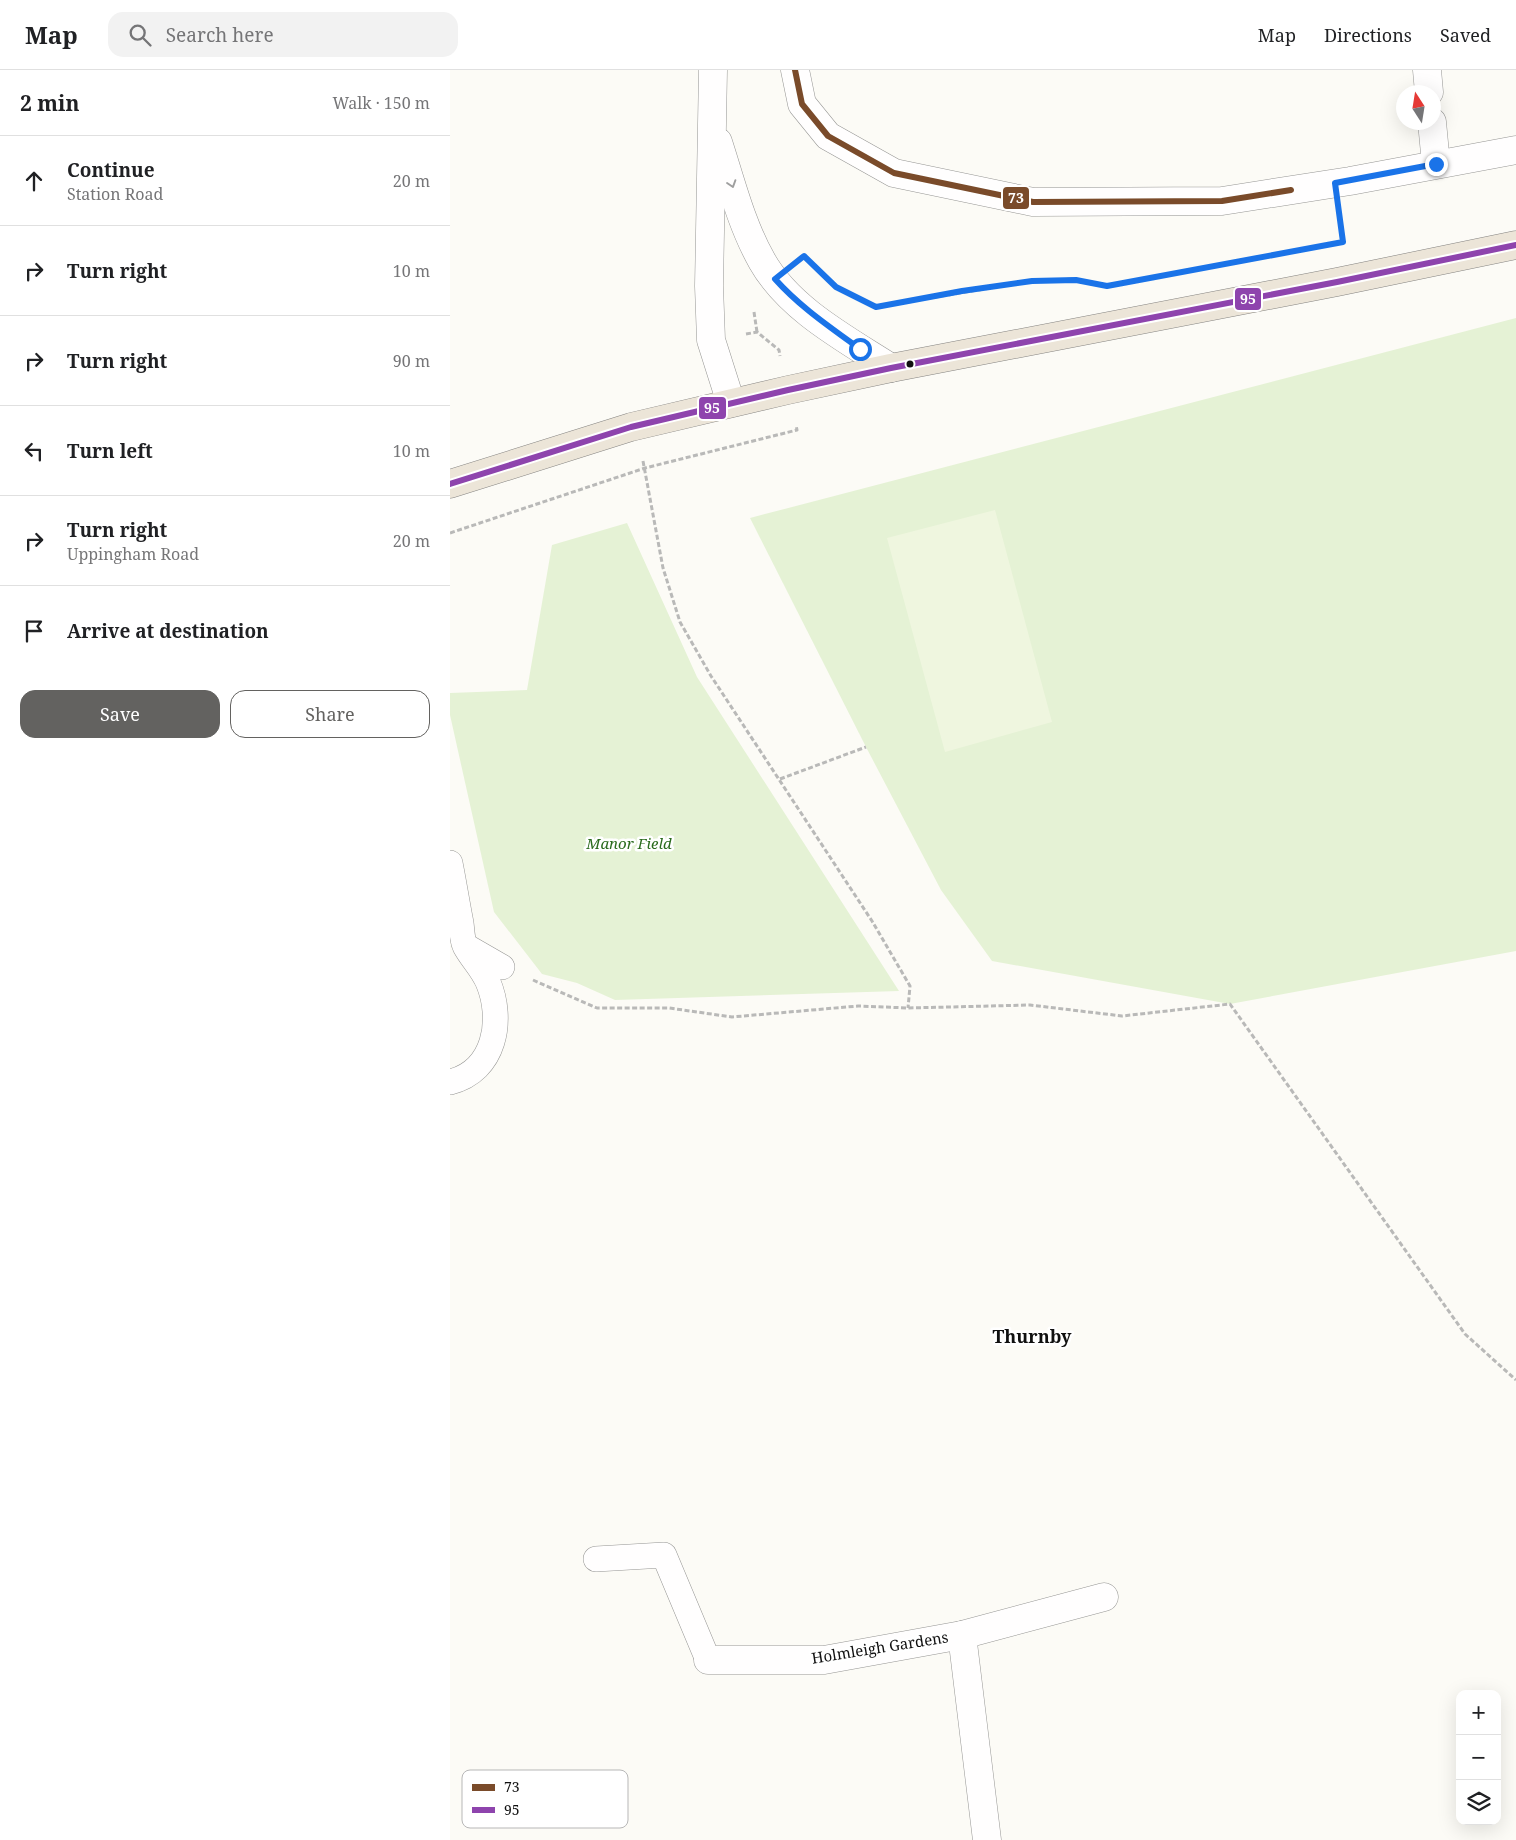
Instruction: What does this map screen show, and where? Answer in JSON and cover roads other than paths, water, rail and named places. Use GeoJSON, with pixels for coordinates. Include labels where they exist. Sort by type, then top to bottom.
{"type":"FeatureCollection","features":[{"type":"Feature","properties":{"kind":"highway"},"geometry":{"type":"LineString","coordinates":[[450,484],[631,427],[731,403],[891,368],[1336,282],[1516,245]]}},
{"type":"Feature","properties":{"kind":"street"},"geometry":{"type":"LineString","coordinates":[[713,70],[709,286],[711,340],[731,403]]}},
{"type":"Feature","properties":{"kind":"street"},"geometry":{"type":"LineString","coordinates":[[795,70],[802,104],[828,136],[894,173],[1033,202],[1222,201],[1335,183],[1516,150]]}},
{"type":"Feature","properties":{"kind":"street"},"geometry":{"type":"LineString","coordinates":[[1427,70],[1428,85]]}},
{"type":"Feature","properties":{"kind":"street"},"geometry":{"type":"LineString","coordinates":[[712,122],[748,233],[762,262],[792,298],[817,318],[891,368]]}},
{"type":"Feature","properties":{"kind":"street"},"geometry":{"type":"LineString","coordinates":[[1433,130],[1436,164]]}},
{"type":"Feature","properties":{"kind":"street","name":"Holmleigh Gardens"},"geometry":{"type":"LineString","coordinates":[[708,1660],[824,1660],[962,1635],[1104,1597]]}},
{"type":"Feature","properties":{"kind":"street","name":"Holmleigh Gardens"},"geometry":{"type":"LineString","coordinates":[[962,1635],[986,1840]]}},
{"type":"Feature","properties":{"kind":"lane"},"geometry":{"type":"LineString","coordinates":[[450,862],[465,945],[481,967],[489,984],[496,1028],[492,1045],[483,1062],[470,1074],[450,1082]]}},
{"type":"Feature","properties":{"kind":"lane"},"geometry":{"type":"LineString","coordinates":[[465,945],[502,967]]}},
{"type":"Feature","properties":{"kind":"lane"},"geometry":{"type":"LineString","coordinates":[[596,1559],[664,1555],[708,1660]]}},
{"type":"Feature","properties":{"kind":"district","name":"Thurnby"},"geometry":{"type":"Point","coordinates":[1032,1337]}},
{"type":"Feature","properties":{"kind":"park label","name":"Manor Field"},"geometry":{"type":"Point","coordinates":[629,844]}}]}
